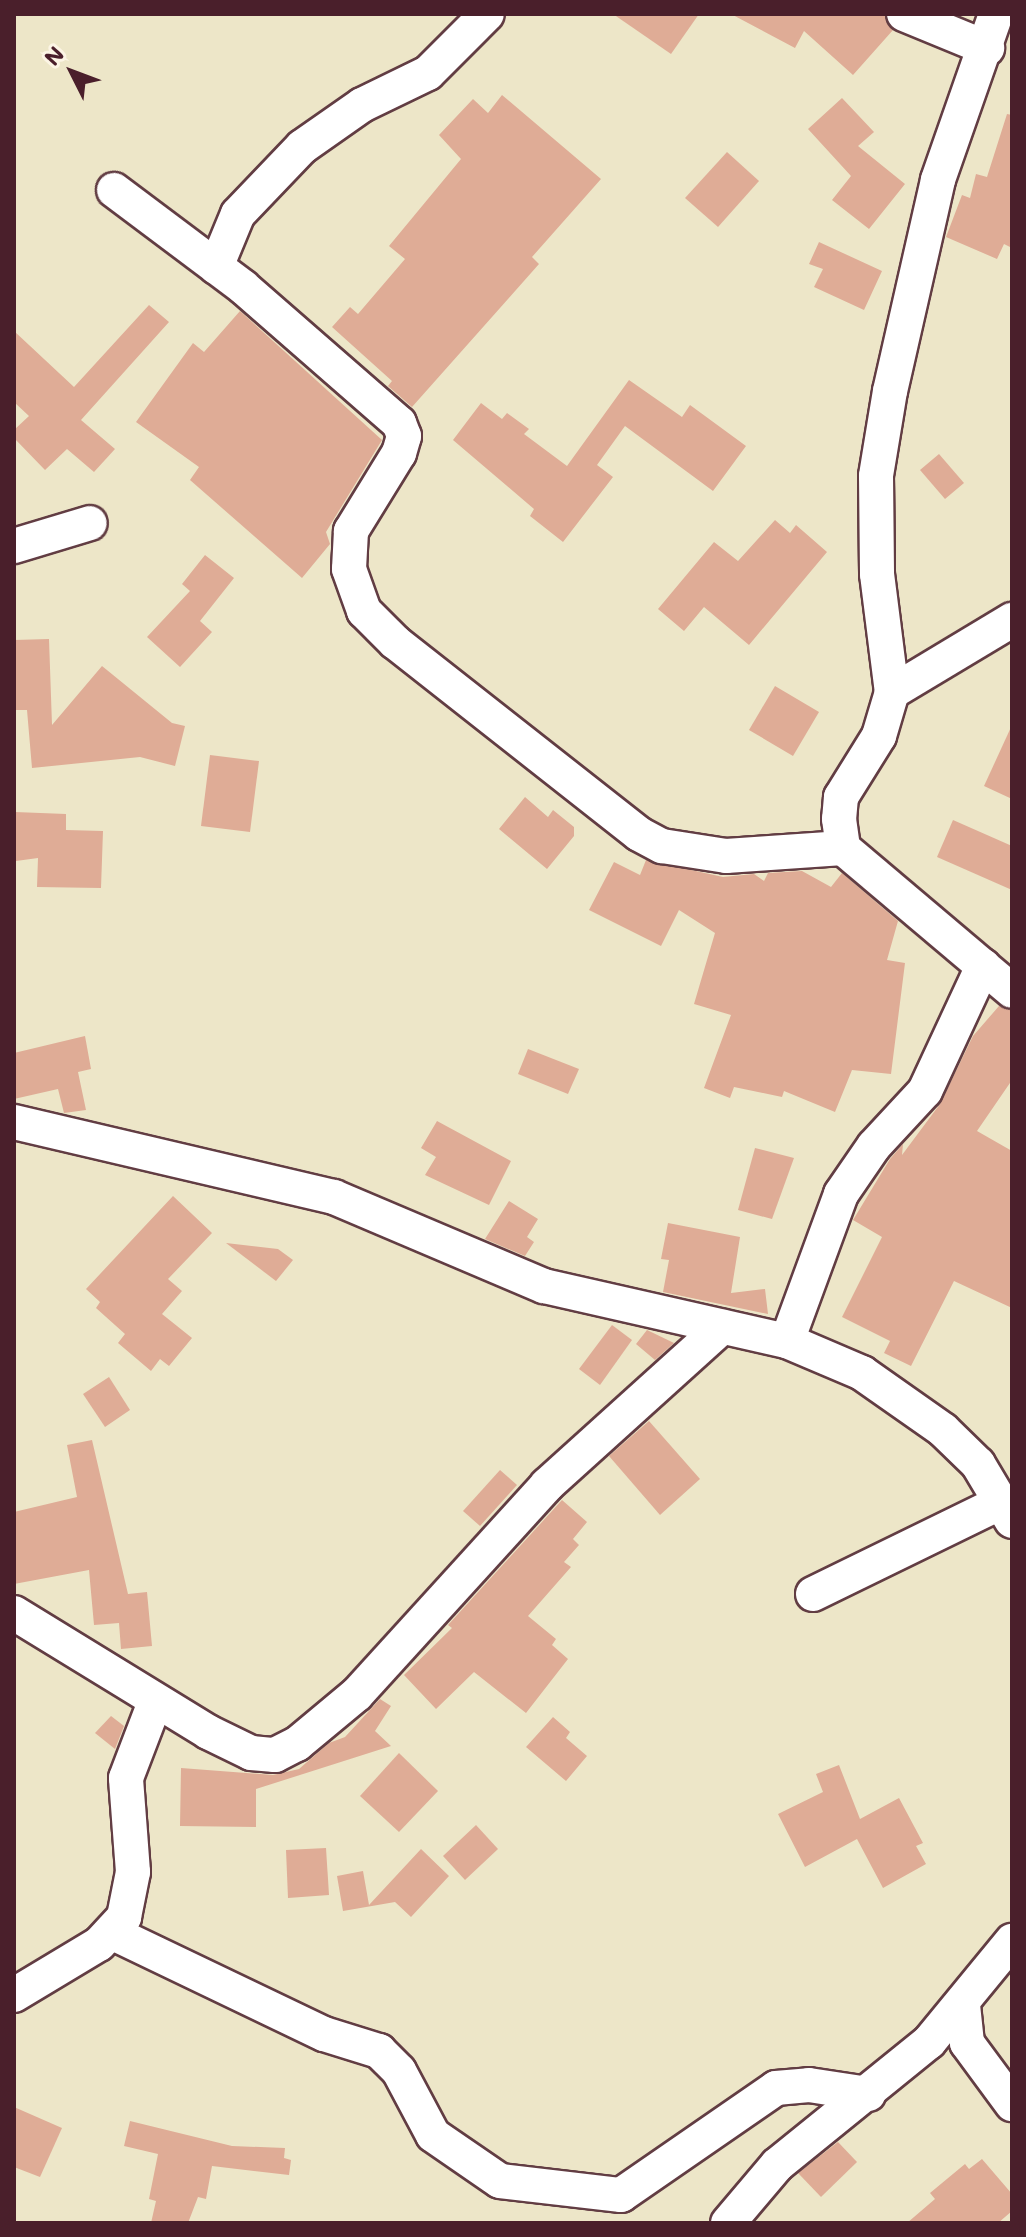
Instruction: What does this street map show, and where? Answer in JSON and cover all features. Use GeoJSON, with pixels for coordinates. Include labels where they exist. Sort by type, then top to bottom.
{"type":"FeatureCollection","features":[{"type":"Feature","properties":{"kind":"street"},"geometry":{"type":"LineString","coordinates":[[216,267],[238,214],[302,147],[362,105],[428,73],[487,14]]}},
{"type":"Feature","properties":{"kind":"street"},"geometry":{"type":"LineString","coordinates":[[904,14],[987,48]]}},
{"type":"Feature","properties":{"kind":"street"},"geometry":{"type":"LineString","coordinates":[[843,848],[841,797],[879,736],[892,692],[877,574],[876,476],[938,180],[987,48],[996,14]]}},
{"type":"Feature","properties":{"kind":"street"},"geometry":{"type":"LineString","coordinates":[[114,190],[216,267],[399,423],[404,436],[399,453],[351,531],[349,569],[364,611],[395,642],[639,834],[662,846],[726,856],[843,848],[1012,991]]}},
{"type":"Feature","properties":{"kind":"street"},"geometry":{"type":"LineString","coordinates":[[14,546],[90,523]]}},
{"type":"Feature","properties":{"kind":"street"},"geometry":{"type":"LineString","coordinates":[[892,692],[1012,620]]}},
{"type":"Feature","properties":{"kind":"street"},"geometry":{"type":"LineString","coordinates":[[787,1341],[817,1247],[841,1194],[874,1146],[925,1091],[983,966]]}},
{"type":"Feature","properties":{"kind":"street"},"geometry":{"type":"LineString","coordinates":[[14,1122],[334,1197],[544,1286],[787,1341],[862,1373],[943,1430],[1008,1511],[813,1594]]}},
{"type":"Feature","properties":{"kind":"street"},"geometry":{"type":"LineString","coordinates":[[14,1613],[58,1636],[155,1702],[251,1753],[275,1755],[297,1744],[357,1694],[547,1485],[722,1327]]}},
{"type":"Feature","properties":{"kind":"street"},"geometry":{"type":"LineString","coordinates":[[14,1995],[52,1977],[113,1933],[124,1917],[133,1872],[126,1778],[155,1702]]}},
{"type":"Feature","properties":{"kind":"street"},"geometry":{"type":"LineString","coordinates":[[113,1933],[324,2034],[379,2051],[399,2071],[433,2135],[500,2181],[621,2195],[776,2088],[809,2085],[868,2094]]}},
{"type":"Feature","properties":{"kind":"street"},"geometry":{"type":"LineString","coordinates":[[728,2223],[777,2165],[868,2094],[963,2005],[1012,1941]]}},
{"type":"Feature","properties":{"kind":"street"},"geometry":{"type":"LineString","coordinates":[[963,2005],[967,2043],[1012,2104]]}},
{"type":"Feature","properties":{"kind":"building"},"geometry":{"type":"Polygon","coordinates":[[[613,14],[699,14],[671,54],[613,14]]]}},
{"type":"Feature","properties":{"kind":"building"},"geometry":{"type":"Polygon","coordinates":[[[731,14],[884,14],[893,30],[853,75],[804,31],[795,48],[731,14]]]}},
{"type":"Feature","properties":{"kind":"building"},"geometry":{"type":"Polygon","coordinates":[[[502,95],[601,179],[532,257],[539,264],[412,407],[388,386],[392,381],[332,327],[350,307],[358,314],[405,259],[389,246],[461,159],[439,135],[473,99],[488,113],[502,95]]]}},
{"type":"Feature","properties":{"kind":"building"},"geometry":{"type":"Polygon","coordinates":[[[842,98],[874,132],[858,146],[905,184],[869,229],[832,200],[851,176],[808,129],[842,98]]]}},
{"type":"Feature","properties":{"kind":"building"},"geometry":{"type":"Polygon","coordinates":[[[1007,114],[1012,115],[1012,248],[1004,244],[997,259],[946,237],[962,195],[970,198],[976,174],[987,177],[1007,114]]]}},
{"type":"Feature","properties":{"kind":"building"},"geometry":{"type":"Polygon","coordinates":[[[727,152],[759,181],[718,227],[685,198],[727,152]]]}},
{"type":"Feature","properties":{"kind":"building"},"geometry":{"type":"Polygon","coordinates":[[[819,242],[882,271],[864,310],[814,287],[823,269],[809,264],[819,242]]]}},
{"type":"Feature","properties":{"kind":"building"},"geometry":{"type":"Polygon","coordinates":[[[149,305],[169,322],[81,420],[115,449],[94,472],[67,449],[45,470],[14,438],[14,430],[29,416],[14,402],[14,331],[74,387],[149,305]]]}},
{"type":"Feature","properties":{"kind":"building"},"geometry":{"type":"Polygon","coordinates":[[[240,311],[382,440],[326,532],[330,544],[302,578],[190,480],[199,467],[136,422],[193,343],[204,352],[240,311]]]}},
{"type":"Feature","properties":{"kind":"building"},"geometry":{"type":"Polygon","coordinates":[[[629,380],[682,417],[690,405],[746,446],[713,491],[625,426],[597,465],[613,477],[563,542],[530,516],[534,509],[453,440],[481,403],[502,419],[507,413],[529,429],[524,434],[567,466],[629,380]]]}},
{"type":"Feature","properties":{"kind":"building"},"geometry":{"type":"Polygon","coordinates":[[[939,454],[964,483],[945,499],[920,470],[939,454]]]}},
{"type":"Feature","properties":{"kind":"building"},"geometry":{"type":"Polygon","coordinates":[[[775,520],[790,533],[796,525],[827,552],[749,645],[704,607],[684,631],[658,609],[714,542],[738,561],[775,520]]]}},
{"type":"Feature","properties":{"kind":"building"},"geometry":{"type":"Polygon","coordinates":[[[205,555],[234,578],[200,621],[212,632],[180,667],[147,637],[190,591],[182,584],[205,555]]]}},
{"type":"Feature","properties":{"kind":"building"},"geometry":{"type":"Polygon","coordinates":[[[49,639],[52,725],[102,666],[172,723],[185,726],[175,766],[140,757],[32,768],[27,710],[14,710],[14,640],[49,639]]]}},
{"type":"Feature","properties":{"kind":"building"},"geometry":{"type":"Polygon","coordinates":[[[775,686],[819,712],[793,756],[749,730],[775,686]]]}},
{"type":"Feature","properties":{"kind":"building"},"geometry":{"type":"Polygon","coordinates":[[[1012,725],[1012,799],[984,786],[1012,725]]]}},
{"type":"Feature","properties":{"kind":"building"},"geometry":{"type":"Polygon","coordinates":[[[210,755],[259,761],[250,832],[201,826],[210,755]]]}},
{"type":"Feature","properties":{"kind":"building"},"geometry":{"type":"Polygon","coordinates":[[[525,797],[548,817],[553,810],[574,827],[574,836],[547,869],[499,829],[525,797]]]}},
{"type":"Feature","properties":{"kind":"building"},"geometry":{"type":"Polygon","coordinates":[[[15,812],[66,814],[66,830],[103,831],[101,888],[37,887],[38,858],[16,861],[15,812]]]}},
{"type":"Feature","properties":{"kind":"building"},"geometry":{"type":"Polygon","coordinates":[[[953,820],[1012,846],[1012,890],[937,857],[953,820]]]}},
{"type":"Feature","properties":{"kind":"building"},"geometry":{"type":"Polygon","coordinates":[[[646,860],[723,877],[754,874],[764,881],[768,873],[802,871],[831,887],[842,873],[898,921],[887,960],[905,963],[891,1074],[852,1070],[835,1112],[784,1091],[782,1097],[734,1087],[730,1098],[704,1088],[731,1015],[694,1004],[715,933],[679,910],[661,946],[589,910],[614,862],[640,875],[646,860]]]}},
{"type":"Feature","properties":{"kind":"building"},"geometry":{"type":"Polygon","coordinates":[[[999,1006],[1012,1010],[1012,1080],[977,1131],[1012,1151],[1012,1308],[954,1281],[911,1366],[884,1353],[890,1341],[842,1317],[882,1237],[853,1220],[890,1159],[903,1144],[902,1155],[940,1104],[973,1036],[999,1006]]]}},
{"type":"Feature","properties":{"kind":"building"},"geometry":{"type":"Polygon","coordinates":[[[85,1036],[91,1069],[78,1072],[86,1110],[64,1113],[58,1089],[14,1099],[14,1053],[85,1036]]]}},
{"type":"Feature","properties":{"kind":"building"},"geometry":{"type":"Polygon","coordinates":[[[528,1049],[579,1069],[568,1094],[518,1074],[528,1049]]]}},
{"type":"Feature","properties":{"kind":"building"},"geometry":{"type":"Polygon","coordinates":[[[437,1121],[511,1161],[489,1205],[425,1175],[436,1157],[421,1148],[437,1121]]]}},
{"type":"Feature","properties":{"kind":"building"},"geometry":{"type":"Polygon","coordinates":[[[755,1148],[794,1158],[772,1219],[738,1210],[755,1148]]]}},
{"type":"Feature","properties":{"kind":"building"},"geometry":{"type":"Polygon","coordinates":[[[173,1196],[212,1233],[168,1279],[182,1291],[162,1314],[192,1338],[169,1366],[160,1359],[151,1371],[118,1343],[125,1334],[96,1308],[100,1302],[86,1289],[173,1196]]]}},
{"type":"Feature","properties":{"kind":"building"},"geometry":{"type":"Polygon","coordinates":[[[509,1201],[538,1219],[527,1237],[534,1242],[525,1256],[485,1239],[509,1201]]]}},
{"type":"Feature","properties":{"kind":"building"},"geometry":{"type":"Polygon","coordinates":[[[668,1223],[740,1237],[731,1293],[765,1289],[768,1314],[663,1292],[669,1260],[661,1259],[668,1223]]]}},
{"type":"Feature","properties":{"kind":"building"},"geometry":{"type":"Polygon","coordinates":[[[226,1243],[278,1249],[293,1260],[276,1281],[226,1243]]]}},
{"type":"Feature","properties":{"kind":"building"},"geometry":{"type":"Polygon","coordinates":[[[612,1325],[632,1340],[600,1385],[579,1369],[612,1325]]]}},
{"type":"Feature","properties":{"kind":"building"},"geometry":{"type":"Polygon","coordinates":[[[647,1330],[674,1343],[655,1360],[636,1344],[647,1330]]]}},
{"type":"Feature","properties":{"kind":"building"},"geometry":{"type":"Polygon","coordinates":[[[109,1377],[130,1410],[105,1427],[83,1394],[109,1377]]]}},
{"type":"Feature","properties":{"kind":"building"},"geometry":{"type":"Polygon","coordinates":[[[649,1421],[700,1479],[660,1515],[609,1456],[649,1421]]]}},
{"type":"Feature","properties":{"kind":"building"},"geometry":{"type":"Polygon","coordinates":[[[92,1440],[128,1594],[147,1592],[152,1646],[121,1649],[119,1623],[94,1625],[89,1570],[14,1584],[14,1512],[77,1497],[67,1445],[92,1440]]]}},
{"type":"Feature","properties":{"kind":"building"},"geometry":{"type":"Polygon","coordinates":[[[500,1470],[517,1485],[480,1526],[463,1511],[500,1470]]]}},
{"type":"Feature","properties":{"kind":"building"},"geometry":{"type":"Polygon","coordinates":[[[562,1500],[587,1522],[573,1539],[579,1545],[564,1562],[571,1567],[528,1616],[556,1639],[552,1645],[568,1659],[526,1713],[474,1672],[436,1709],[404,1675],[452,1628],[448,1625],[562,1500]]]}},
{"type":"Feature","properties":{"kind":"building"},"geometry":{"type":"Polygon","coordinates":[[[380,1699],[391,1706],[375,1731],[391,1746],[256,1789],[256,1827],[180,1826],[181,1768],[273,1775],[299,1769],[329,1743],[345,1737],[380,1699]]]}},
{"type":"Feature","properties":{"kind":"building"},"geometry":{"type":"Polygon","coordinates":[[[111,1716],[124,1726],[115,1749],[95,1733],[111,1716]]]}},
{"type":"Feature","properties":{"kind":"building"},"geometry":{"type":"Polygon","coordinates":[[[553,1717],[570,1732],[566,1738],[587,1756],[566,1781],[526,1747],[553,1717]]]}},
{"type":"Feature","properties":{"kind":"building"},"geometry":{"type":"Polygon","coordinates":[[[399,1753],[438,1791],[399,1832],[360,1796],[399,1753]]]}},
{"type":"Feature","properties":{"kind":"building"},"geometry":{"type":"Polygon","coordinates":[[[839,1765],[860,1819],[899,1798],[923,1843],[916,1846],[926,1864],[883,1888],[857,1839],[805,1867],[778,1814],[823,1792],[816,1774],[839,1765]]]}},
{"type":"Feature","properties":{"kind":"building"},"geometry":{"type":"Polygon","coordinates":[[[476,1825],[498,1849],[465,1880],[443,1856],[476,1825]]]}},
{"type":"Feature","properties":{"kind":"building"},"geometry":{"type":"Polygon","coordinates":[[[326,1848],[329,1895],[288,1898],[286,1850],[326,1848]]]}},
{"type":"Feature","properties":{"kind":"building"},"geometry":{"type":"Polygon","coordinates":[[[421,1849],[449,1876],[411,1917],[395,1902],[343,1911],[337,1876],[363,1871],[369,1905],[421,1849]]]}},
{"type":"Feature","properties":{"kind":"building"},"geometry":{"type":"Polygon","coordinates":[[[14,2107],[62,2128],[40,2177],[14,2167],[14,2107]]]}},
{"type":"Feature","properties":{"kind":"building"},"geometry":{"type":"Polygon","coordinates":[[[130,2121],[232,2146],[285,2148],[284,2158],[291,2160],[289,2175],[212,2166],[206,2199],[198,2197],[188,2223],[151,2223],[156,2201],[149,2199],[158,2154],[124,2146],[130,2121]]]}},
{"type":"Feature","properties":{"kind":"building"},"geometry":{"type":"Polygon","coordinates":[[[838,2142],[857,2162],[821,2197],[798,2173],[838,2142]]]}},
{"type":"Feature","properties":{"kind":"building"},"geometry":{"type":"Polygon","coordinates":[[[982,2159],[1012,2194],[1012,2211],[998,2223],[907,2223],[935,2199],[930,2193],[965,2164],[969,2169],[982,2159]]]}}]}
